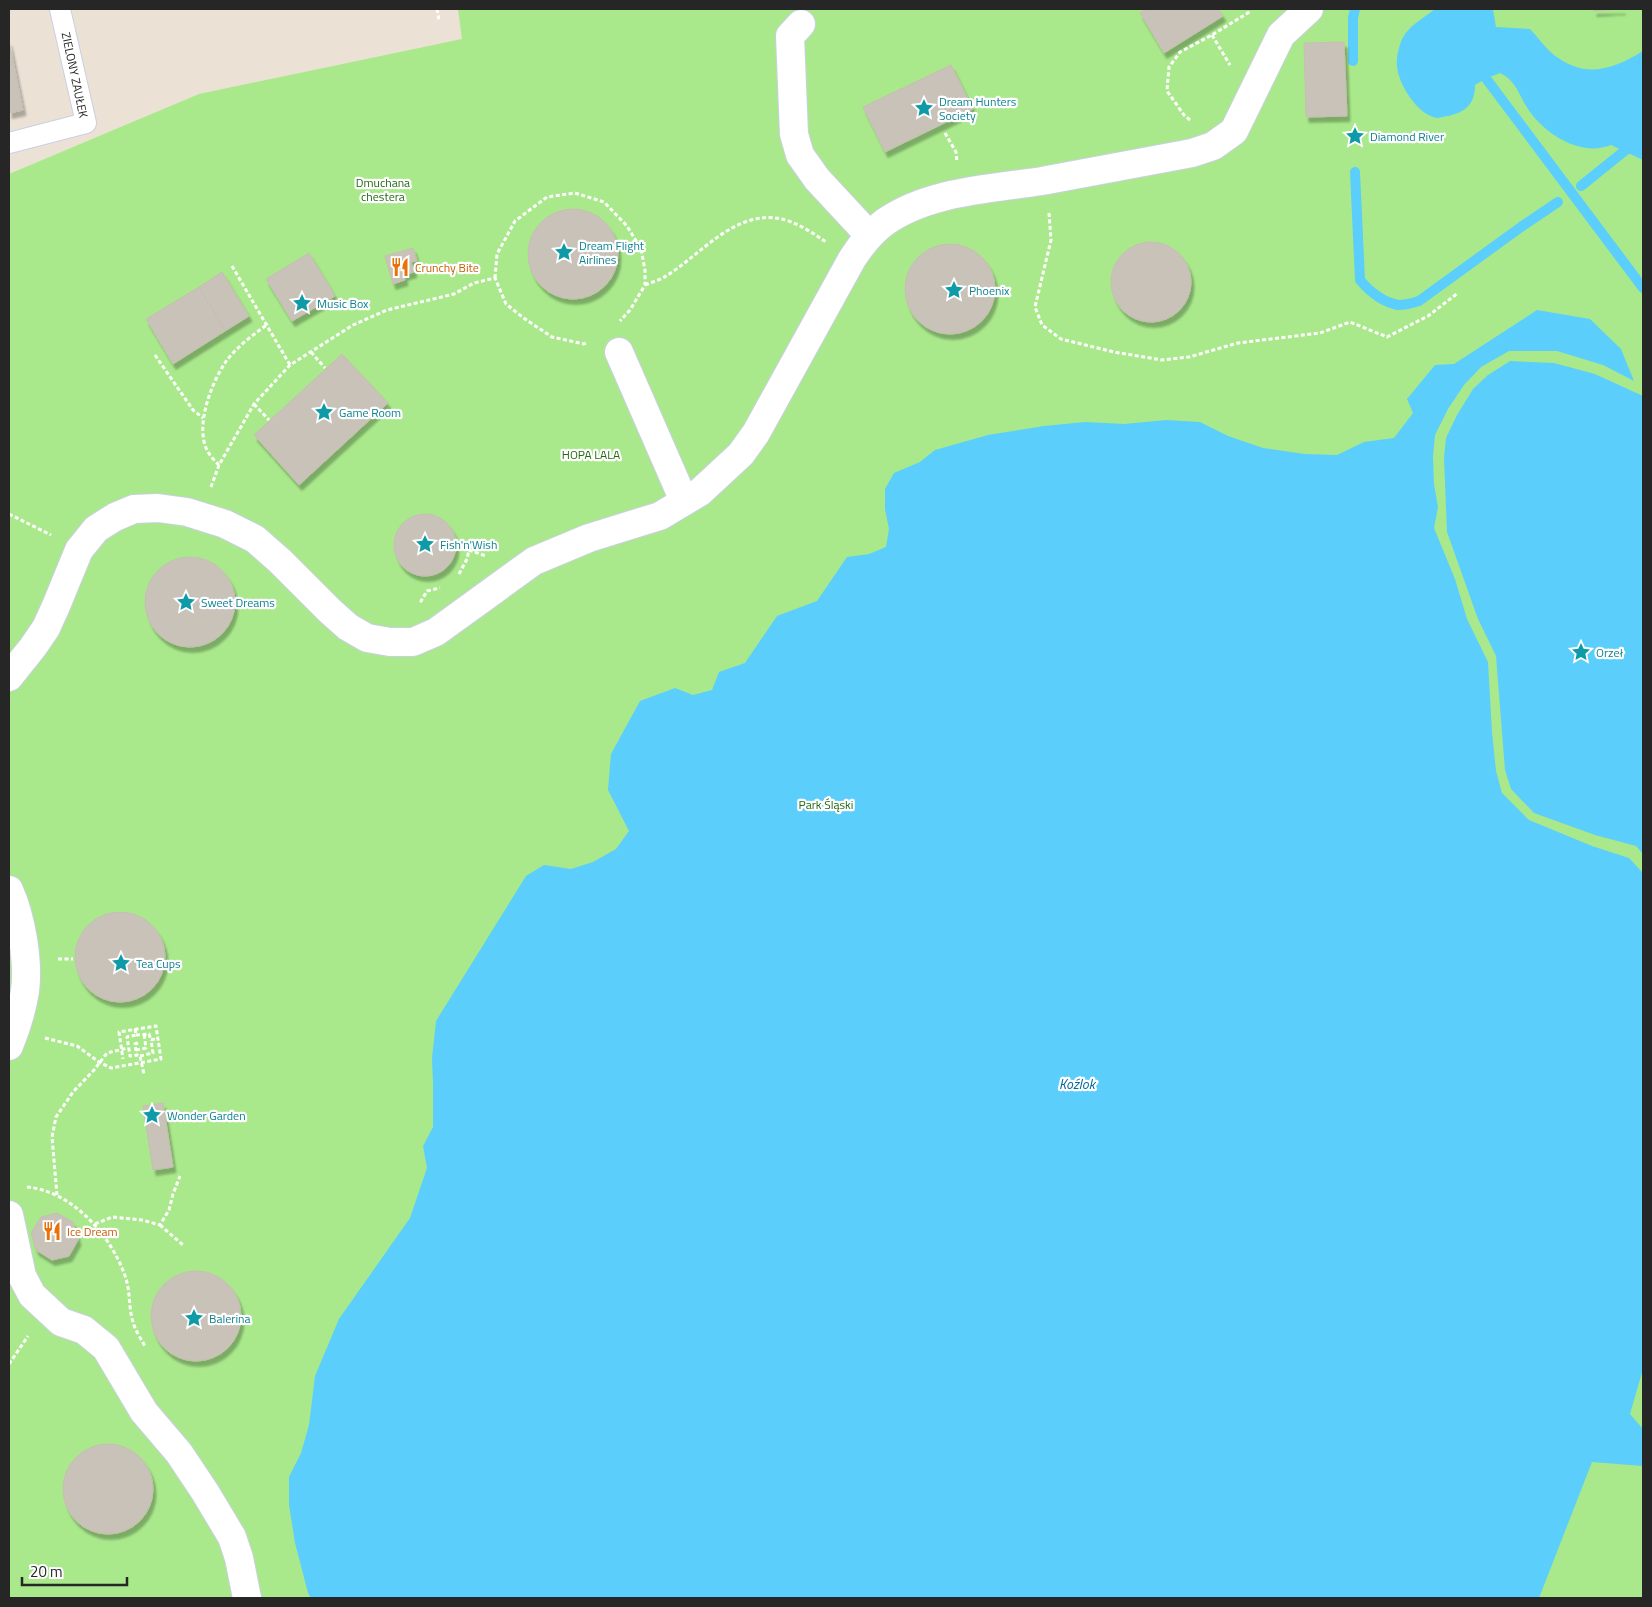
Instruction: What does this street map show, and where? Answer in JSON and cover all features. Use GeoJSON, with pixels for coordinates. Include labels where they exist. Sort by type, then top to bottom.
{"type":"FeatureCollection","features":[{"type":"Feature","properties":{"kind":"street"},"geometry":{"type":"LineString","coordinates":[[9,677],[46,628],[78,550],[96,529],[115,517],[134,509],[158,508],[187,512],[225,524],[255,540],[280,561],[348,627],[367,638],[390,642],[413,642],[436,632],[534,561],[589,538],[660,516],[700,492],[741,454],[760,424],[852,259],[869,236],[885,222],[908,210],[962,192],[1043,180],[1192,153],[1213,146],[1234,131],[1281,35],[1309,9]]}},
{"type":"Feature","properties":{"kind":"street"},"geometry":{"type":"LineString","coordinates":[[801,24],[790,36],[794,134],[800,155],[817,179],[869,236]]}},
{"type":"Feature","properties":{"kind":"street"},"geometry":{"type":"LineString","coordinates":[[613,343],[684,501]]}},
{"type":"Feature","properties":{"kind":"street"},"geometry":{"type":"LineString","coordinates":[[9,890],[14,901],[21,930],[25,960],[25,990],[12,1039]]}},
{"type":"Feature","properties":{"kind":"street"},"geometry":{"type":"LineString","coordinates":[[9,1215],[22,1276],[32,1295],[61,1322],[84,1330],[106,1348],[144,1412],[179,1453],[232,1537],[239,1558],[247,1598]]}},
{"type":"Feature","properties":{"kind":"lane","name":"ZIELONY ZAUŁEK"},"geometry":{"type":"LineString","coordinates":[[9,143],[86,123],[60,9]]}},
{"type":"Feature","properties":{"kind":"path"},"geometry":{"type":"LineString","coordinates":[[437,9],[439,20]]}},
{"type":"Feature","properties":{"kind":"path"},"geometry":{"type":"LineString","coordinates":[[1213,146],[1204,130],[1184,115],[1167,92],[1169,67],[1180,52],[1251,11]]}},
{"type":"Feature","properties":{"kind":"path"},"geometry":{"type":"LineString","coordinates":[[1043,180],[1050,216],[1051,240],[1035,307],[1042,325],[1061,339],[1114,352],[1162,360],[1189,357],[1238,343],[1320,333],[1350,322],[1387,337],[1428,316],[1458,293]]}},
{"type":"Feature","properties":{"kind":"path"},"geometry":{"type":"LineString","coordinates":[[575,193],[604,202],[628,226],[641,248],[645,270],[645,285],[613,343],[584,344],[552,337],[506,304],[495,278],[497,254],[515,221],[546,197],[575,193]]}},
{"type":"Feature","properties":{"kind":"path"},"geometry":{"type":"LineString","coordinates":[[645,285],[666,276],[738,224],[758,218],[782,219],[802,226],[852,259]]}},
{"type":"Feature","properties":{"kind":"path"},"geometry":{"type":"LineString","coordinates":[[232,266],[268,324],[290,365]]}},
{"type":"Feature","properties":{"kind":"path"},"geometry":{"type":"LineString","coordinates":[[201,516],[219,466],[254,404],[290,365],[353,325],[387,310],[454,294],[474,283],[495,278]]}},
{"type":"Feature","properties":{"kind":"path"},"geometry":{"type":"LineString","coordinates":[[219,466],[207,450],[202,431],[203,418],[215,381],[226,362],[268,324]]}},
{"type":"Feature","properties":{"kind":"path"},"geometry":{"type":"LineString","coordinates":[[311,352],[325,368]]}},
{"type":"Feature","properties":{"kind":"path"},"geometry":{"type":"LineString","coordinates":[[155,354],[193,410],[203,418]]}},
{"type":"Feature","properties":{"kind":"path"},"geometry":{"type":"LineString","coordinates":[[254,404],[269,420]]}},
{"type":"Feature","properties":{"kind":"path"},"geometry":{"type":"LineString","coordinates":[[9,514],[52,535]]}},
{"type":"Feature","properties":{"kind":"path"},"geometry":{"type":"LineString","coordinates":[[12,1039],[61,1041],[77,1046],[111,1068],[161,1059],[156,1026],[119,1032],[123,1059]]}},
{"type":"Feature","properties":{"kind":"path"},"geometry":{"type":"LineString","coordinates":[[135,1029],[136,1036]]}},
{"type":"Feature","properties":{"kind":"path"},"geometry":{"type":"LineString","coordinates":[[138,1053],[153,1053],[149,1034],[144,1034],[127,1038],[130,1056],[146,1048],[144,1034]]}},
{"type":"Feature","properties":{"kind":"path"},"geometry":{"type":"LineString","coordinates":[[151,1040],[158,1038]]}},
{"type":"Feature","properties":{"kind":"path"},"geometry":{"type":"LineString","coordinates":[[138,1043],[135,1044],[144,1074]]}},
{"type":"Feature","properties":{"kind":"path"},"geometry":{"type":"LineString","coordinates":[[57,1195],[52,1137],[56,1117],[73,1092],[108,1053],[128,1048]]}},
{"type":"Feature","properties":{"kind":"path"},"geometry":{"type":"LineString","coordinates":[[160,1225],[169,1210],[180,1176]]}},
{"type":"Feature","properties":{"kind":"path"},"geometry":{"type":"LineString","coordinates":[[25,1187],[57,1195],[95,1224],[124,1272],[130,1292],[133,1323],[147,1350],[122,1376]]}},
{"type":"Feature","properties":{"kind":"path"},"geometry":{"type":"LineString","coordinates":[[95,1224],[112,1217],[142,1220],[160,1225],[183,1245]]}},
{"type":"Feature","properties":{"kind":"green space","name":"Park Śląski"},"geometry":{"type":"Polygon","coordinates":[[[458,9],[1643,9],[1643,1598],[9,1598],[9,174],[199,94],[462,39],[458,9]]]}},
{"type":"Feature","properties":{"kind":"water"},"geometry":{"type":"Polygon","coordinates":[[[1435,9],[1493,9],[1496,27],[1530,29],[1554,55],[1577,67],[1598,69],[1609,67],[1632,58],[1643,51],[1643,160],[1611,145],[1600,148],[1588,148],[1566,142],[1555,136],[1537,121],[1526,106],[1515,85],[1500,73],[1475,85],[1475,92],[1471,102],[1460,112],[1437,118],[1422,111],[1410,97],[1401,81],[1398,73],[1397,56],[1405,34],[1435,9]]]}},
{"type":"Feature","properties":{"kind":"water","name":"Koźlok"},"geometry":{"type":"Polygon","coordinates":[[[1537,310],[1590,319],[1621,349],[1634,381],[1603,365],[1557,351],[1509,351],[1481,367],[1464,385],[1448,409],[1435,435],[1433,457],[1434,484],[1438,507],[1434,528],[1455,579],[1467,619],[1488,662],[1496,771],[1502,793],[1529,820],[1592,846],[1629,858],[1643,873],[1643,1369],[1630,1414],[1643,1429],[1643,1466],[1592,1462],[1539,1598],[311,1598],[295,1543],[289,1505],[289,1477],[301,1453],[309,1425],[315,1376],[339,1319],[410,1218],[427,1168],[423,1146],[433,1127],[432,1058],[436,1021],[526,876],[544,865],[571,869],[593,862],[616,849],[629,831],[608,790],[611,754],[640,701],[675,688],[693,695],[712,690],[719,672],[745,663],[777,616],[817,601],[847,557],[869,554],[886,547],[889,529],[885,509],[885,489],[894,473],[920,462],[935,450],[988,435],[1044,426],[1085,422],[1124,424],[1166,420],[1200,422],[1228,436],[1263,448],[1305,454],[1337,455],[1364,442],[1394,438],[1413,413],[1407,399],[1435,365],[1454,364],[1537,310]]]}},
{"type":"Feature","properties":{"kind":"water"},"geometry":{"type":"Polygon","coordinates":[[[1510,361],[1554,363],[1595,374],[1643,396],[1643,854],[1636,846],[1595,835],[1534,813],[1511,789],[1505,770],[1496,656],[1478,619],[1447,532],[1444,458],[1446,438],[1473,389],[1488,375],[1510,361]]]}},
{"type":"Feature","properties":{"kind":"building"},"geometry":{"type":"Polygon","coordinates":[[[1146,9],[1218,9],[1223,16],[1164,53],[1140,13],[1146,9]]]}},
{"type":"Feature","properties":{"kind":"building"},"geometry":{"type":"Polygon","coordinates":[[[1594,9],[1623,9],[1594,11],[1594,9]]]}},
{"type":"Feature","properties":{"kind":"building"},"geometry":{"type":"Polygon","coordinates":[[[9,41],[23,110],[9,113],[9,41]]]}},
{"type":"Feature","properties":{"kind":"building"},"geometry":{"type":"Polygon","coordinates":[[[1344,42],[1347,116],[1306,117],[1304,43],[1344,42]]]}},
{"type":"Feature","properties":{"kind":"building"},"geometry":{"type":"Polygon","coordinates":[[[951,65],[973,109],[885,152],[863,107],[951,65]]]}},
{"type":"Feature","properties":{"kind":"building"},"geometry":{"type":"Polygon","coordinates":[[[573,209],[590,212],[605,222],[615,237],[618,254],[615,271],[605,286],[590,296],[573,299],[556,296],[541,286],[531,271],[528,254],[531,237],[541,222],[556,212],[573,209]]]}},
{"type":"Feature","properties":{"kind":"building"},"geometry":{"type":"Polygon","coordinates":[[[1151,242],[1166,245],[1179,254],[1188,267],[1191,282],[1188,297],[1179,310],[1166,319],[1151,322],[1136,319],[1123,310],[1114,297],[1111,282],[1114,267],[1123,254],[1136,245],[1151,242]]]}},
{"type":"Feature","properties":{"kind":"building"},"geometry":{"type":"Polygon","coordinates":[[[950,244],[967,247],[982,257],[992,272],[995,289],[992,306],[982,321],[967,331],[950,334],[933,331],[918,321],[908,306],[905,289],[908,272],[918,257],[933,247],[950,244]]]}},
{"type":"Feature","properties":{"kind":"building","name":"Crunchy Bite"},"geometry":{"type":"Polygon","coordinates":[[[413,248],[417,261],[411,262],[414,272],[404,275],[405,280],[393,284],[385,256],[413,248]]]}},
{"type":"Feature","properties":{"kind":"building"},"geometry":{"type":"Polygon","coordinates":[[[309,253],[335,296],[292,321],[266,279],[309,253]]]}},
{"type":"Feature","properties":{"kind":"building"},"geometry":{"type":"Polygon","coordinates":[[[222,272],[249,316],[225,331],[199,287],[222,272]]]}},
{"type":"Feature","properties":{"kind":"building"},"geometry":{"type":"Polygon","coordinates":[[[199,287],[225,331],[173,364],[146,319],[199,287]]]}},
{"type":"Feature","properties":{"kind":"building"},"geometry":{"type":"Polygon","coordinates":[[[342,354],[388,403],[299,485],[254,435],[342,354]]]}},
{"type":"Feature","properties":{"kind":"building"},"geometry":{"type":"Polygon","coordinates":[[[425,514],[437,516],[447,523],[454,533],[456,545],[454,557],[447,567],[437,574],[425,576],[413,574],[403,567],[396,557],[394,545],[396,533],[403,523],[413,516],[425,514]]]}},
{"type":"Feature","properties":{"kind":"building"},"geometry":{"type":"Polygon","coordinates":[[[190,557],[207,560],[222,570],[232,585],[235,602],[232,619],[222,634],[207,644],[190,647],[173,644],[158,634],[148,619],[145,602],[148,585],[158,570],[173,560],[190,557]]]}},
{"type":"Feature","properties":{"kind":"building"},"geometry":{"type":"Polygon","coordinates":[[[120,912],[137,915],[152,925],[162,940],[165,957],[162,974],[152,989],[137,999],[120,1002],[103,999],[88,989],[78,974],[75,957],[78,940],[88,925],[103,915],[120,912]]]}},
{"type":"Feature","properties":{"kind":"building"},"geometry":{"type":"Polygon","coordinates":[[[163,1103],[173,1167],[153,1170],[143,1106],[163,1103]]]}},
{"type":"Feature","properties":{"kind":"building"},"geometry":{"type":"Polygon","coordinates":[[[57,1213],[73,1222],[78,1240],[69,1256],[52,1260],[36,1250],[31,1233],[41,1217],[57,1213]]]}},
{"type":"Feature","properties":{"kind":"building"},"geometry":{"type":"Polygon","coordinates":[[[196,1271],[213,1274],[228,1284],[238,1299],[241,1316],[238,1333],[228,1348],[213,1358],[196,1361],[179,1358],[164,1348],[154,1333],[151,1316],[154,1299],[164,1284],[179,1274],[196,1271]]]}},
{"type":"Feature","properties":{"kind":"building"},"geometry":{"type":"Polygon","coordinates":[[[108,1444],[125,1447],[140,1457],[150,1472],[153,1489],[150,1506],[140,1521],[125,1531],[108,1534],[91,1531],[76,1521],[66,1506],[63,1489],[66,1472],[76,1457],[91,1447],[108,1444]]]}},
{"type":"Feature","properties":{"kind":"waterway","name":"Diamond River"},"geometry":{"type":"LineString","coordinates":[[1353,61],[1353,18],[1355,9]]}},
{"type":"Feature","properties":{"kind":"waterway","name":"Diamond River"},"geometry":{"type":"LineString","coordinates":[[1479,69],[1643,288]]}},
{"type":"Feature","properties":{"kind":"waterway","name":"Diamond River"},"geometry":{"type":"LineString","coordinates":[[1581,186],[1643,136]]}},
{"type":"Feature","properties":{"kind":"waterway","name":"Diamond River"},"geometry":{"type":"LineString","coordinates":[[1355,172],[1360,280],[1377,296],[1387,302],[1398,305],[1419,301],[1558,202]]}},
{"type":"Feature","properties":{"kind":"place","name":"Dream Hunters Society"},"geometry":{"type":"Point","coordinates":[924,108]}},
{"type":"Feature","properties":{"kind":"place","name":"Diamond River"},"geometry":{"type":"Point","coordinates":[1355,136]}},
{"type":"Feature","properties":{"kind":"place","name":"Dream Flight Airlines"},"geometry":{"type":"Point","coordinates":[564,252]}},
{"type":"Feature","properties":{"kind":"place","name":"Crunchy Bite"},"geometry":{"type":"Point","coordinates":[400,267]}},
{"type":"Feature","properties":{"kind":"place","name":"Phoenix"},"geometry":{"type":"Point","coordinates":[954,290]}},
{"type":"Feature","properties":{"kind":"place","name":"Music Box"},"geometry":{"type":"Point","coordinates":[302,303]}},
{"type":"Feature","properties":{"kind":"place","name":"Game Room"},"geometry":{"type":"Point","coordinates":[324,412]}},
{"type":"Feature","properties":{"kind":"place","name":"Fish'n'Wish"},"geometry":{"type":"Point","coordinates":[425,544]}},
{"type":"Feature","properties":{"kind":"place","name":"Sweet Dreams"},"geometry":{"type":"Point","coordinates":[186,602]}},
{"type":"Feature","properties":{"kind":"place","name":"Orzeł"},"geometry":{"type":"Point","coordinates":[1581,652]}},
{"type":"Feature","properties":{"kind":"place","name":"Tea Cups"},"geometry":{"type":"Point","coordinates":[121,963]}},
{"type":"Feature","properties":{"kind":"place","name":"Wonder Garden"},"geometry":{"type":"Point","coordinates":[152,1115]}},
{"type":"Feature","properties":{"kind":"place","name":"Ice Dream"},"geometry":{"type":"Point","coordinates":[52,1231]}},
{"type":"Feature","properties":{"kind":"place","name":"Balerina"},"geometry":{"type":"Point","coordinates":[194,1318]}},
{"type":"Feature","properties":{"kind":"park label","name":"Dmuchana chestera"},"geometry":{"type":"Point","coordinates":[383,189]}},
{"type":"Feature","properties":{"kind":"park label","name":"HOPA LALA"},"geometry":{"type":"Point","coordinates":[591,454]}}]}
